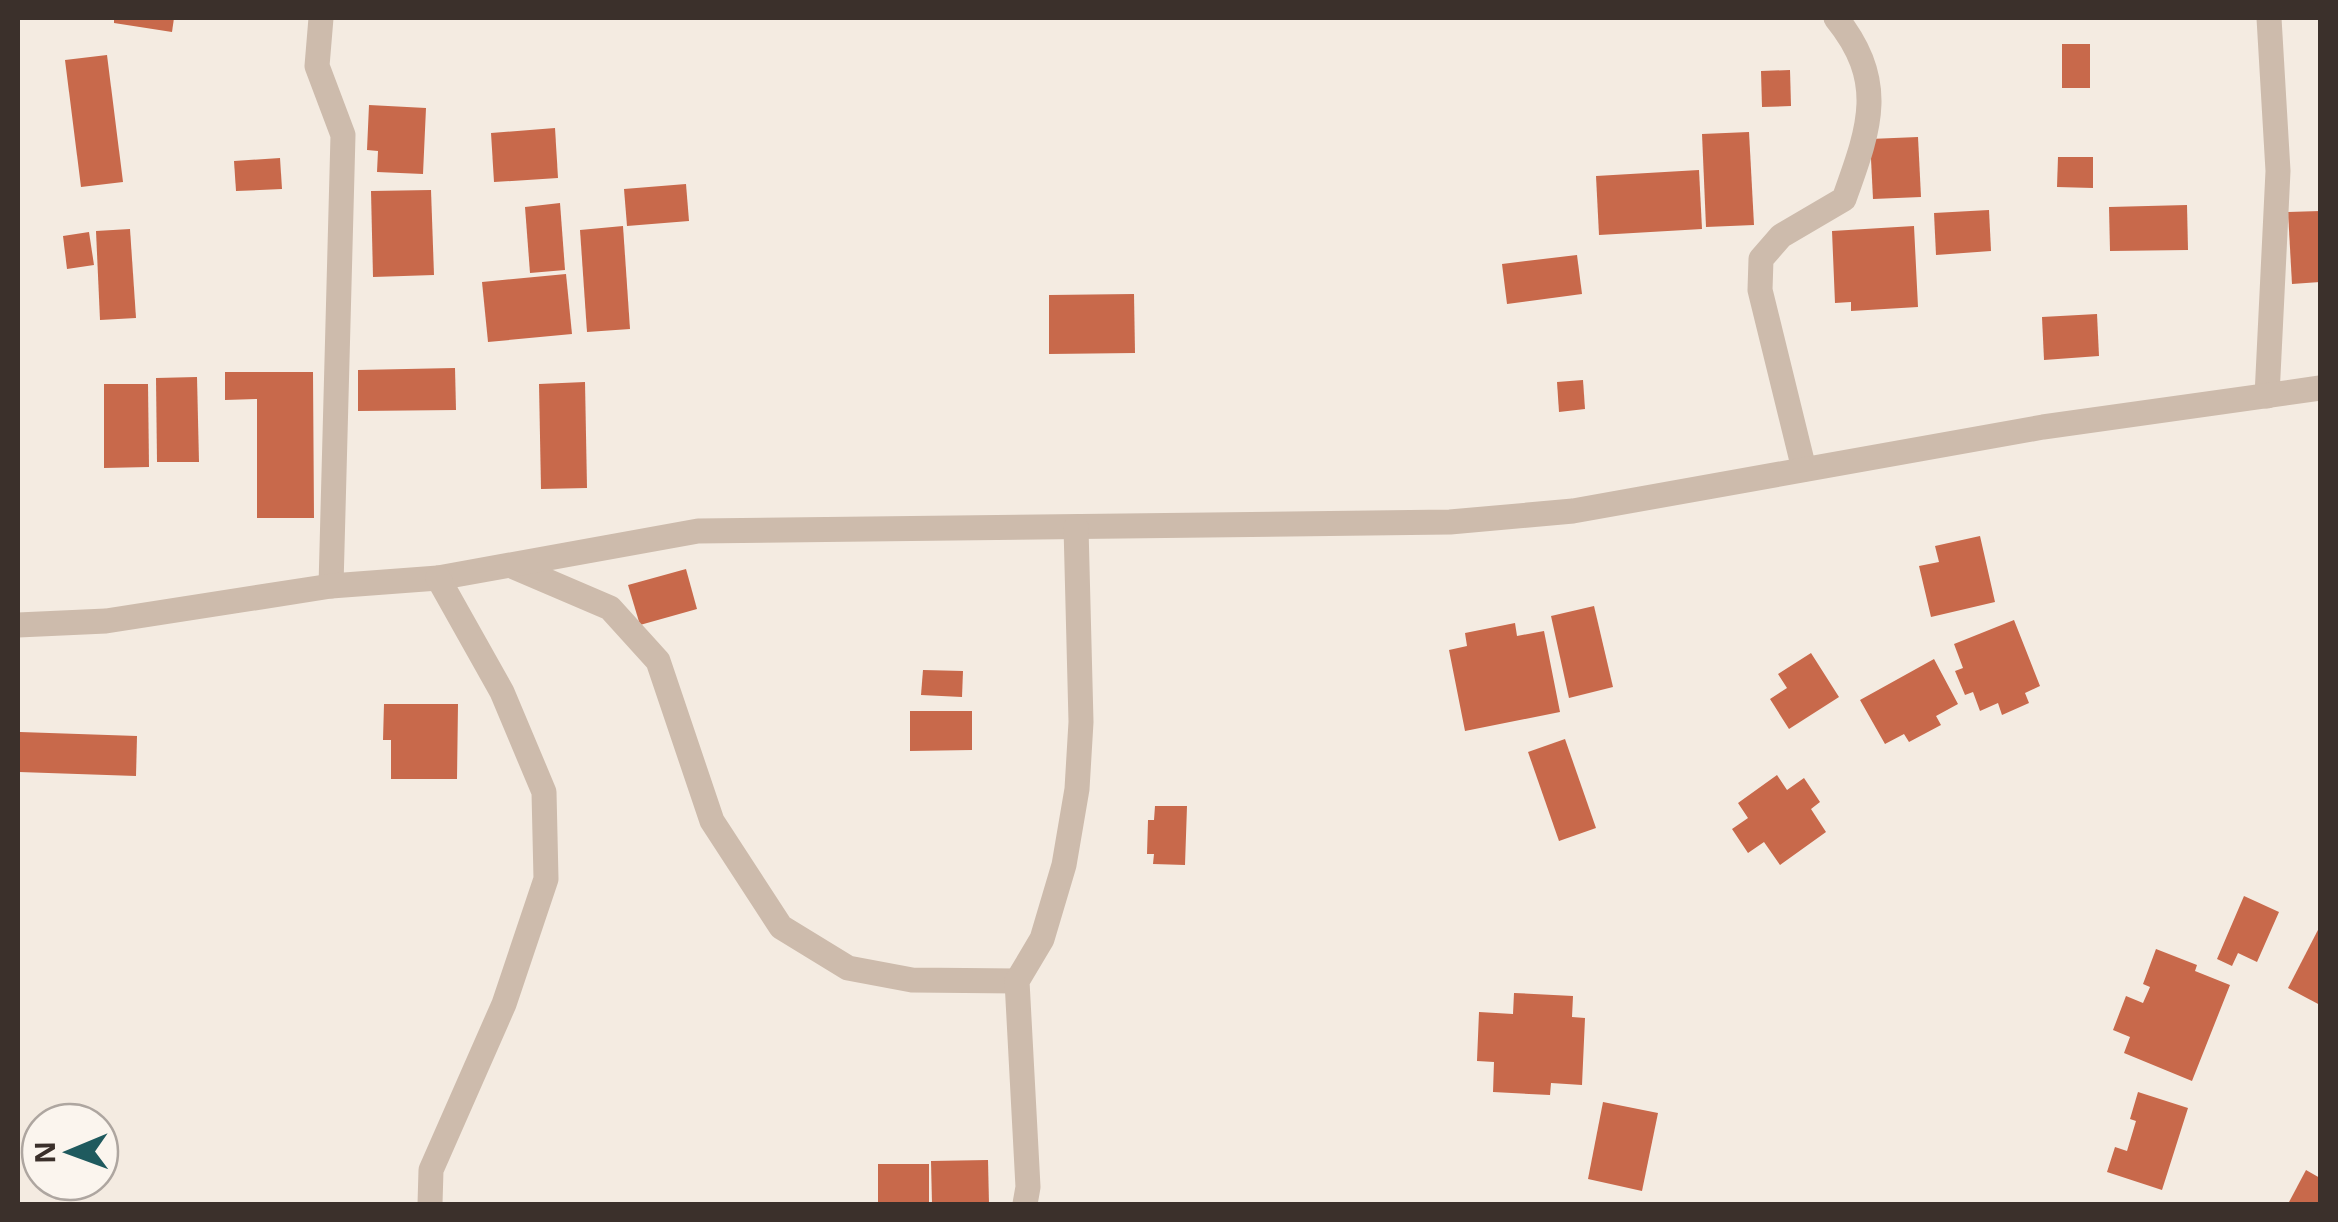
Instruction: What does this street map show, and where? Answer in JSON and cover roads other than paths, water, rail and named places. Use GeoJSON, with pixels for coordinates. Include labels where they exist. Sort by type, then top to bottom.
{"type":"FeatureCollection","features":[{"type":"Feature","properties":{"kind":"street"},"geometry":{"type":"LineString","coordinates":[[321,18],[317,66],[343,134],[331,586]]}},
{"type":"Feature","properties":{"kind":"street"},"geometry":{"type":"LineString","coordinates":[[1804,468],[1760,290],[1761,259],[1781,236],[1844,199],[1863,146],[1872,99],[1854,40],[1836,18]]}},
{"type":"Feature","properties":{"kind":"street"},"geometry":{"type":"LineString","coordinates":[[2267,396],[2278,171],[2268,18]]}},
{"type":"Feature","properties":{"kind":"street"},"geometry":{"type":"LineString","coordinates":[[18,624],[106,621],[331,586],[438,578],[698,530],[1450,522],[1573,511],[2043,426],[2320,388]]}},
{"type":"Feature","properties":{"kind":"street"},"geometry":{"type":"LineString","coordinates":[[1025,1204],[1028,1188],[1017,982],[1042,939],[1064,865],[1077,789],[1081,722],[1076,527]]}},
{"type":"Feature","properties":{"kind":"street"},"geometry":{"type":"LineString","coordinates":[[512,566],[610,608],[658,660],[712,821],[781,926],[848,968],[912,980],[1017,982]]}},
{"type":"Feature","properties":{"kind":"street"},"geometry":{"type":"LineString","coordinates":[[430,1204],[431,1170],[504,1004],[546,879],[544,792],[502,692],[438,578]]}}]}
